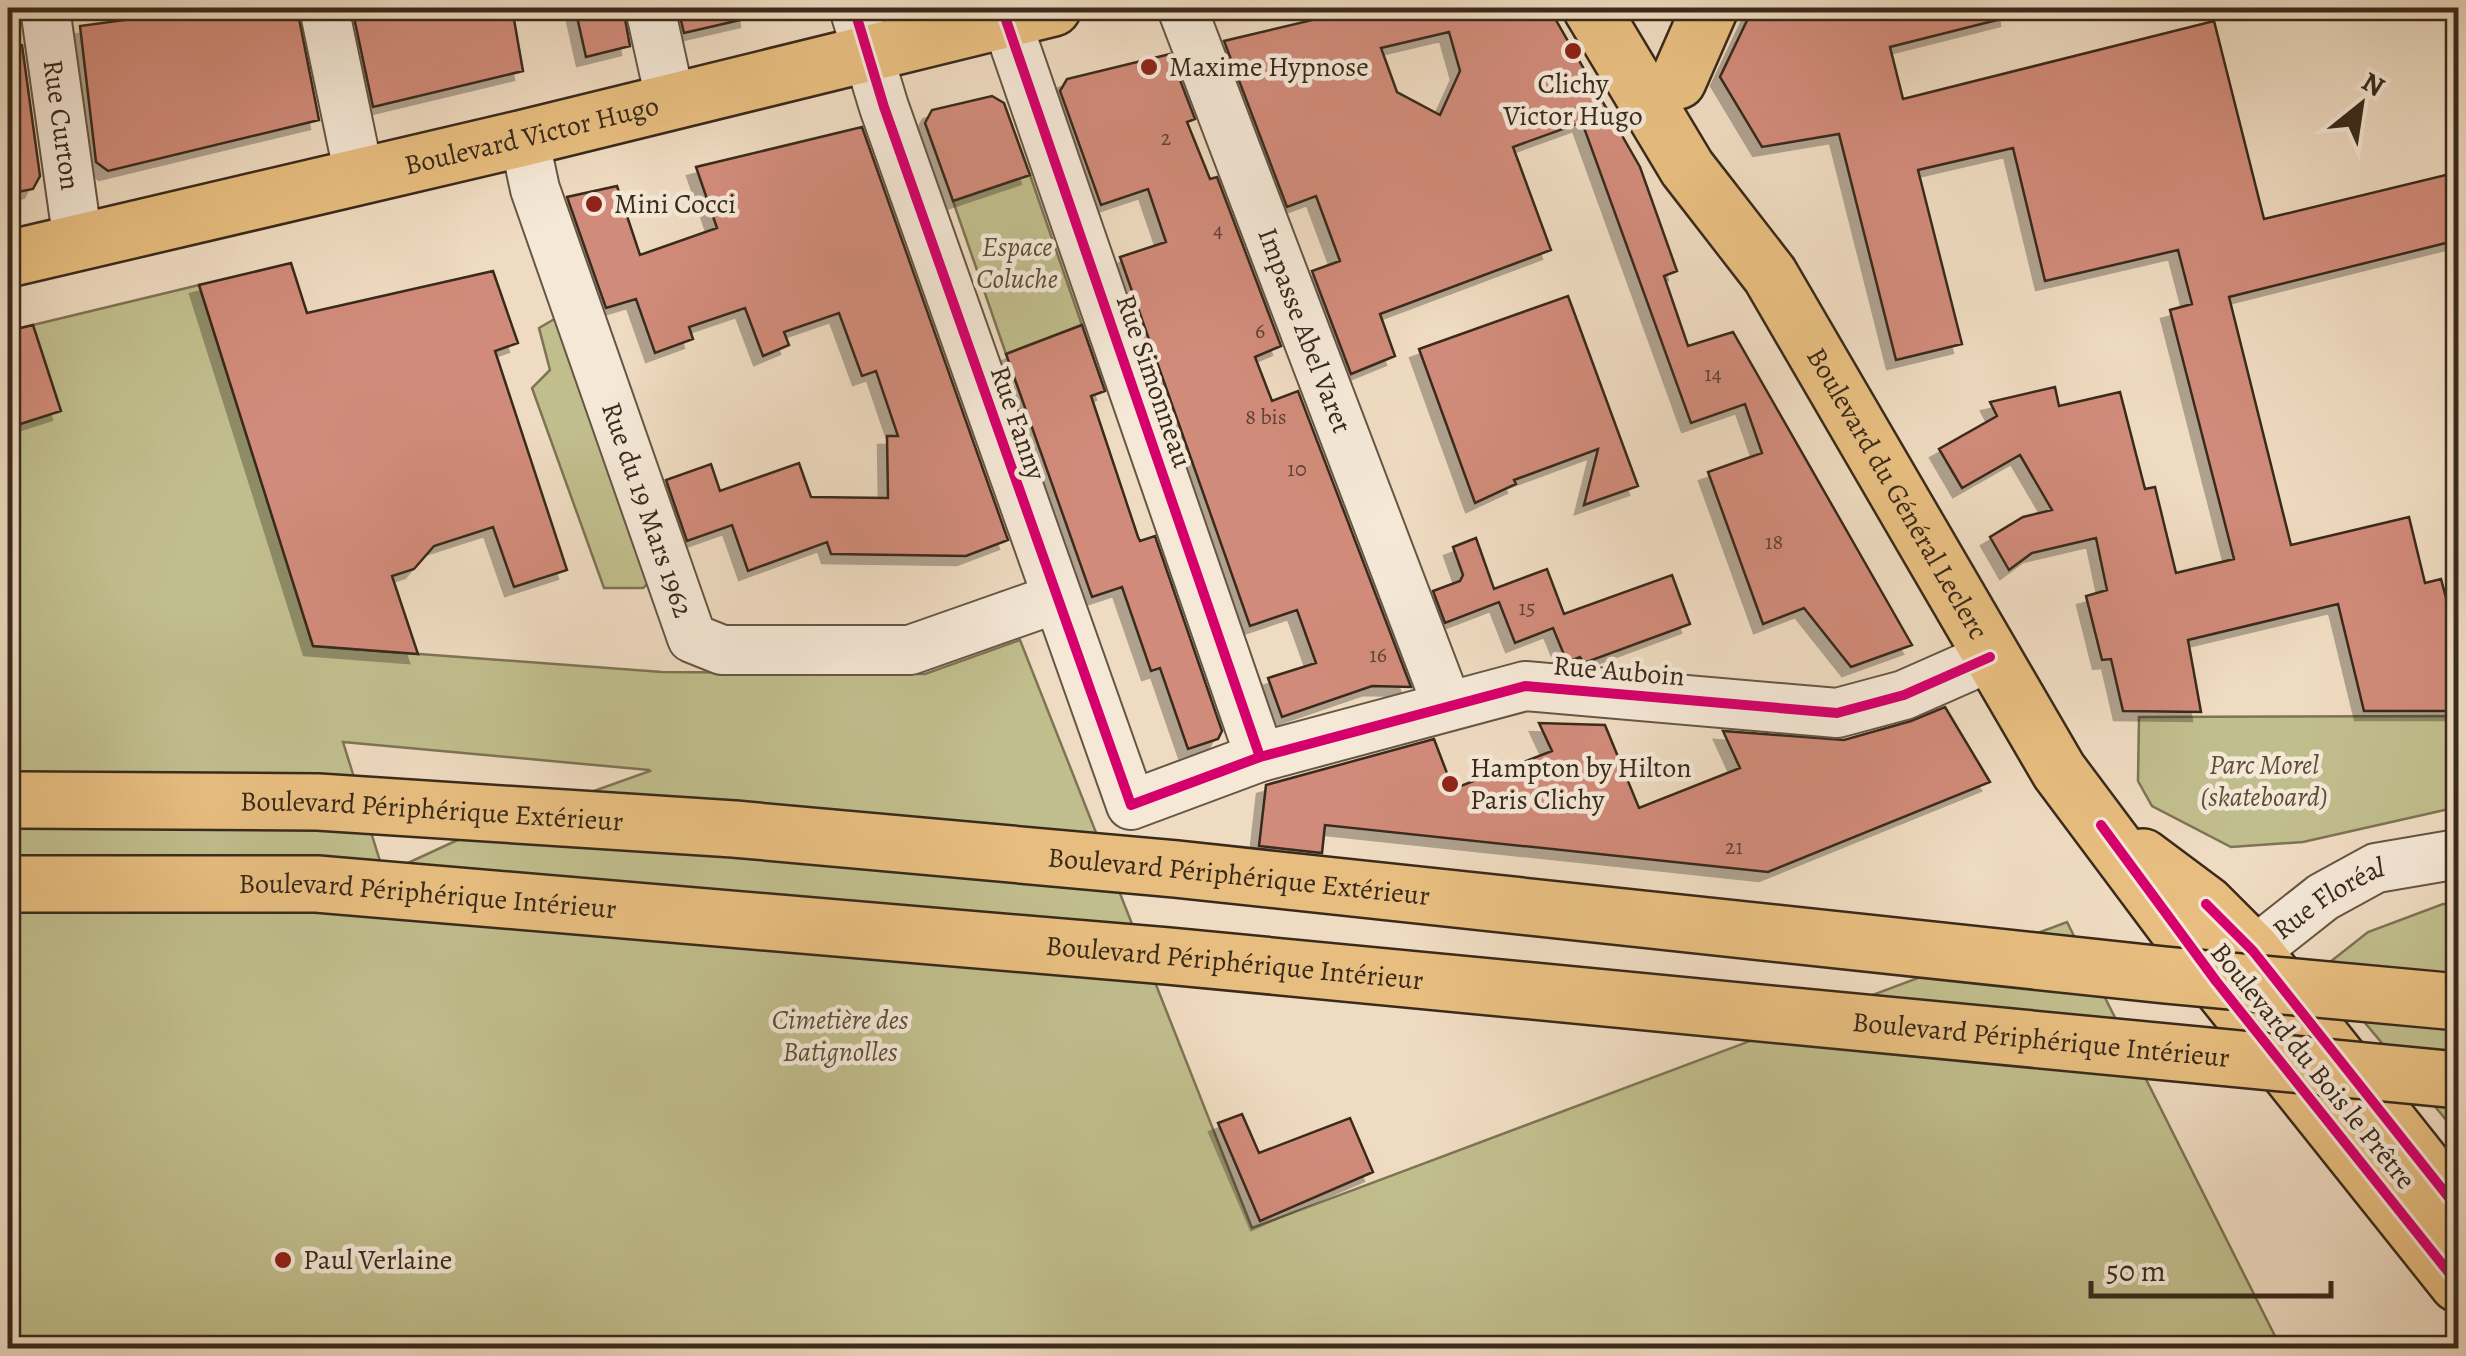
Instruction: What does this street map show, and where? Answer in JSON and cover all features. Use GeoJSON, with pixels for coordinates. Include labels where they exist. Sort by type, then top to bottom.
{"type":"FeatureCollection","features":[{"type":"Feature","properties":{"kind":"main road","name":"Boulevard du Général Leclerc"},"geometry":{"type":"LineString","coordinates":[[1591,8],[1687,168],[1760,260]]}},
{"type":"Feature","properties":{"kind":"main road","name":"Boulevard du Général Leclerc"},"geometry":{"type":"LineString","coordinates":[[1635,8],[1678,80],[1760,260],[1990,657],[2059,771],[2101,825]]}},
{"type":"Feature","properties":{"kind":"main road"},"geometry":{"type":"LineString","coordinates":[[1678,80],[1710,8]]}},
{"type":"Feature","properties":{"kind":"main road","name":"Boulevard Victor Hugo"},"geometry":{"type":"LineString","coordinates":[[8,259],[671,103],[861,30],[1030,14]]}},
{"type":"Feature","properties":{"kind":"main road","name":"Boulevard Périphérique Extérieur"},"geometry":{"type":"LineString","coordinates":[[17,800],[318,802],[734,829],[1176,869],[2146,973],[2458,1002]]}},
{"type":"Feature","properties":{"kind":"main road","name":"Boulevard du Bois le Prêtre"},"geometry":{"type":"LineString","coordinates":[[2101,825],[2206,904],[2235,966],[2458,1284]]}},
{"type":"Feature","properties":{"kind":"main road","name":"Boulevard du Bois le Prêtre"},"geometry":{"type":"LineString","coordinates":[[2101,825],[2458,1209]]}},
{"type":"Feature","properties":{"kind":"main road","name":"Boulevard Périphérique Intérieur"},"geometry":{"type":"LineString","coordinates":[[8,884],[316,884],[1168,956],[2458,1080]]}},
{"type":"Feature","properties":{"kind":"street","name":"Rue Curton"},"geometry":{"type":"LineString","coordinates":[[45,8],[78,242]]}},
{"type":"Feature","properties":{"kind":"street"},"geometry":{"type":"LineString","coordinates":[[324,8],[359,175]]}},
{"type":"Feature","properties":{"kind":"street"},"geometry":{"type":"LineString","coordinates":[[650,8],[671,103]]}},
{"type":"Feature","properties":{"kind":"street","name":"Impasse Abel Varet"},"geometry":{"type":"LineString","coordinates":[[1182,8],[1446,706]]}},
{"type":"Feature","properties":{"kind":"street","name":"Rue Simonneau"},"geometry":{"type":"LineString","coordinates":[[1030,14],[1260,757]]}},
{"type":"Feature","properties":{"kind":"street","name":"Rue Fanny"},"geometry":{"type":"LineString","coordinates":[[861,30],[1056,600],[1131,805]]}},
{"type":"Feature","properties":{"kind":"street","name":"Rue du 19 Mars 1962"},"geometry":{"type":"LineString","coordinates":[[524,138],[535,188],[692,638],[722,650],[910,650],[1056,600]]}},
{"type":"Feature","properties":{"kind":"street","name":"Rue Auboin"},"geometry":{"type":"LineString","coordinates":[[1131,805],[1260,757],[1525,686],[1837,713],[1904,696],[1990,657]]}},
{"type":"Feature","properties":{"kind":"street","name":"Rue Floréal"},"geometry":{"type":"LineString","coordinates":[[2235,966],[2322,898],[2376,868],[2458,854]]}},
{"type":"Feature","properties":{"kind":"green space","name":"Espace Coluche"},"geometry":{"type":"Polygon","coordinates":[[[1030,175],[1082,325],[1006,354],[953,201],[1030,175]]]}},
{"type":"Feature","properties":{"kind":"green space","name":"Cimetière des Batignolles"},"geometry":{"type":"Polygon","coordinates":[[[199,285],[313,646],[662,672],[925,674],[1020,640],[1252,1228],[2067,922],[2281,1348],[8,1348],[8,980],[19,973],[8,938],[8,331],[199,285]],[[343,742],[384,874],[462,838],[649,770],[343,742]]]}},
{"type":"Feature","properties":{"kind":"green space"},"geometry":{"type":"Polygon","coordinates":[[[563,314],[651,581],[643,588],[604,588],[532,388],[550,370],[539,328],[563,314]]]}},
{"type":"Feature","properties":{"kind":"green space","name":"Parc Morel (skateboard)"},"geometry":{"type":"Polygon","coordinates":[[[2458,716],[2458,807],[2303,842],[2231,847],[2152,806],[2138,781],[2139,717],[2458,716]]]}},
{"type":"Feature","properties":{"kind":"green space"},"geometry":{"type":"Polygon","coordinates":[[[2443,904],[2458,905],[2458,1134],[2335,987],[2330,962],[2368,932],[2443,904]]]}},
{"type":"Feature","properties":{"kind":"building"},"geometry":{"type":"Polygon","coordinates":[[[146,8],[297,8],[319,120],[108,171],[96,162],[80,26],[147,17],[146,8]]]}},
{"type":"Feature","properties":{"kind":"building"},"geometry":{"type":"Polygon","coordinates":[[[352,8],[512,8],[523,71],[373,107],[352,8]]]}},
{"type":"Feature","properties":{"kind":"building"},"geometry":{"type":"Polygon","coordinates":[[[575,8],[623,8],[630,46],[586,57],[575,8]]]}},
{"type":"Feature","properties":{"kind":"building"},"geometry":{"type":"Polygon","coordinates":[[[678,8],[748,8],[749,18],[684,33],[678,8]]]}},
{"type":"Feature","properties":{"kind":"building"},"geometry":{"type":"Polygon","coordinates":[[[1363,8],[1549,8],[1640,167],[1677,271],[1664,276],[1688,346],[1733,332],[1912,645],[1851,667],[1804,608],[1763,624],[1708,472],[1762,453],[1745,404],[1691,423],[1582,122],[1513,147],[1551,250],[1380,314],[1395,356],[1351,374],[1312,271],[1340,261],[1316,196],[1287,207],[1224,41],[1363,8]],[[1449,32],[1381,48],[1397,92],[1440,115],[1460,71],[1449,32]]]}},
{"type":"Feature","properties":{"kind":"building"},"geometry":{"type":"Polygon","coordinates":[[[1753,8],[2008,8],[2009,17],[1890,47],[1903,99],[2214,21],[2264,219],[2458,172],[2458,240],[2229,297],[2291,545],[2409,517],[2425,583],[2441,579],[2456,635],[2458,711],[2364,711],[2338,604],[2188,640],[2201,712],[2123,711],[2111,659],[2102,660],[2086,596],[2107,590],[2096,538],[2032,553],[2009,570],[1990,537],[2023,517],[2052,510],[2020,455],[1962,488],[1939,449],[1997,416],[1990,402],[2055,387],[2059,406],[2120,392],[2145,489],[2155,487],[2176,573],[2234,559],[2170,310],[2192,304],[2178,250],[2045,281],[2013,148],[1918,170],[1962,344],[1896,360],[1839,134],[1762,147],[1720,77],[1753,8]]]}},
{"type":"Feature","properties":{"kind":"building"},"geometry":{"type":"Polygon","coordinates":[[[22,45],[40,176],[33,189],[8,194],[8,46],[22,45]]]}},
{"type":"Feature","properties":{"kind":"building"},"geometry":{"type":"Polygon","coordinates":[[[1170,54],[1195,119],[1187,122],[1210,179],[1217,177],[1281,346],[1255,357],[1272,401],[1298,391],[1411,687],[1372,686],[1282,717],[1268,678],[1316,663],[1297,610],[1250,626],[1120,257],[1166,242],[1148,189],[1101,205],[1060,91],[1067,79],[1170,54]]]}},
{"type":"Feature","properties":{"kind":"building"},"geometry":{"type":"Polygon","coordinates":[[[992,96],[1004,103],[1030,175],[953,201],[925,123],[932,110],[992,96]]]}},
{"type":"Feature","properties":{"kind":"building"},"geometry":{"type":"Polygon","coordinates":[[[862,127],[1008,540],[966,556],[831,554],[827,542],[748,571],[732,525],[687,541],[666,480],[711,464],[720,491],[799,463],[811,497],[888,498],[887,436],[898,436],[876,371],[862,376],[839,313],[784,332],[789,345],[763,356],[745,308],[689,327],[693,339],[655,353],[636,299],[606,308],[567,197],[617,186],[640,255],[717,228],[696,167],[862,127]]]}},
{"type":"Feature","properties":{"kind":"building"},"geometry":{"type":"Polygon","coordinates":[[[291,263],[307,313],[493,271],[518,343],[495,351],[567,570],[514,587],[493,527],[434,546],[414,569],[392,576],[418,654],[313,646],[199,285],[291,263]]]}},
{"type":"Feature","properties":{"kind":"building"},"geometry":{"type":"Polygon","coordinates":[[[1568,296],[1638,486],[1584,505],[1598,449],[1514,480],[1516,484],[1475,503],[1419,349],[1568,296]]]}},
{"type":"Feature","properties":{"kind":"building"},"geometry":{"type":"Polygon","coordinates":[[[33,325],[61,411],[8,428],[8,331],[33,325]]]}},
{"type":"Feature","properties":{"kind":"building"},"geometry":{"type":"Polygon","coordinates":[[[1082,325],[1105,391],[1091,396],[1138,537],[1140,541],[1155,536],[1222,731],[1218,739],[1188,749],[1160,668],[1151,671],[1122,587],[1092,597],[1006,354],[1082,325]]]}},
{"type":"Feature","properties":{"kind":"building"},"geometry":{"type":"Polygon","coordinates":[[[1476,538],[1494,589],[1547,569],[1564,614],[1672,575],[1690,624],[1584,663],[1580,657],[1567,662],[1553,628],[1515,643],[1499,602],[1445,623],[1433,591],[1460,581],[1463,575],[1453,547],[1476,538]]]}},
{"type":"Feature","properties":{"kind":"building","name":"Hampton by Hilton Paris Clichy"},"geometry":{"type":"Polygon","coordinates":[[[1945,707],[1990,782],[1768,872],[1325,825],[1322,853],[1259,846],[1266,785],[1434,739],[1453,789],[1552,751],[1539,723],[1605,725],[1639,808],[1740,768],[1723,731],[1844,740],[1945,707]]]}},
{"type":"Feature","properties":{"kind":"building"},"geometry":{"type":"Polygon","coordinates":[[[1242,1114],[1259,1153],[1350,1118],[1373,1172],[1260,1221],[1218,1123],[1242,1114]]]}},
{"type":"Feature","properties":{"kind":"cycle path"},"geometry":{"type":"LineString","coordinates":[[854,8],[884,107],[1131,805],[1260,757],[1525,686],[1837,713],[1904,695],[1990,657]]}},
{"type":"Feature","properties":{"kind":"cycle path"},"geometry":{"type":"LineString","coordinates":[[1006,20],[1260,757]]}},
{"type":"Feature","properties":{"kind":"cycle path"},"geometry":{"type":"LineString","coordinates":[[2101,825],[2216,981],[2458,1284]]}},
{"type":"Feature","properties":{"kind":"cycle path"},"geometry":{"type":"LineString","coordinates":[[2206,904],[2253,951],[2458,1209]]}},
{"type":"Feature","properties":{"kind":"place","name":"Clichy Victor Hugo"},"geometry":{"type":"Point","coordinates":[1573,51]}},
{"type":"Feature","properties":{"kind":"place","name":"Maxime Hypnose"},"geometry":{"type":"Point","coordinates":[1149,67]}},
{"type":"Feature","properties":{"kind":"place","name":"Mini Cocci"},"geometry":{"type":"Point","coordinates":[594,204]}},
{"type":"Feature","properties":{"kind":"place","name":"Hampton by Hilton Paris Clichy"},"geometry":{"type":"Point","coordinates":[1450,784]}},
{"type":"Feature","properties":{"kind":"place","name":"Paul Verlaine"},"geometry":{"type":"Point","coordinates":[283,1260]}}]}
